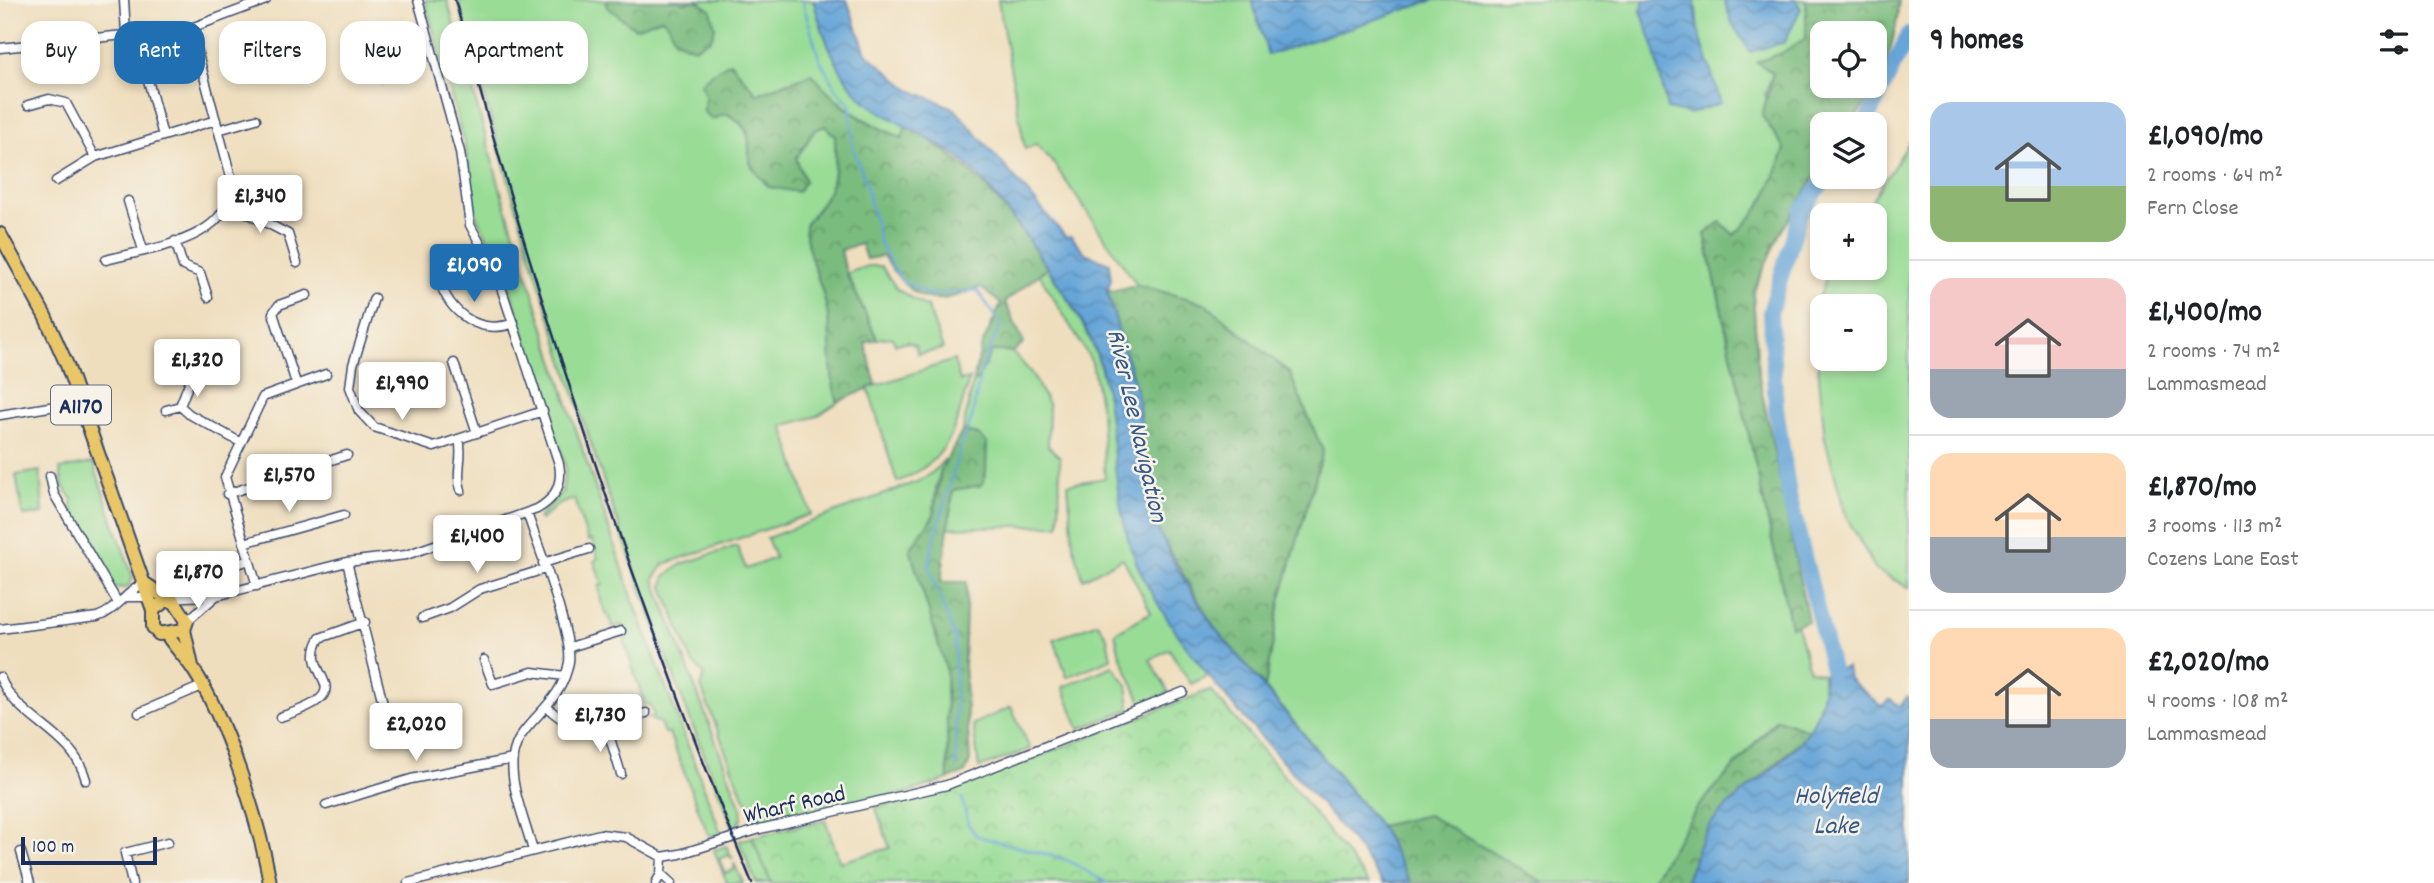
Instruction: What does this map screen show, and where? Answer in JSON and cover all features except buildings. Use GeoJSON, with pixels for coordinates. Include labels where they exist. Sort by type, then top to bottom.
{"type":"FeatureCollection","features":[{"type":"Feature","properties":{"kind":"main road","name":"A1170"},"geometry":{"type":"LineString","coordinates":[[0,234],[45,316],[80,402],[144,583],[146,597],[153,610]]}},
{"type":"Feature","properties":{"kind":"main road","name":"A1170"},"geometry":{"type":"LineString","coordinates":[[144,583],[169,601]]}},
{"type":"Feature","properties":{"kind":"main road"},"geometry":{"type":"LineString","coordinates":[[186,626],[167,635],[159,634],[153,626],[153,610],[169,601],[186,626],[193,669]]}},
{"type":"Feature","properties":{"kind":"main road"},"geometry":{"type":"LineString","coordinates":[[167,635],[193,669],[202,686],[240,776],[260,837],[270,883]]}},
{"type":"Feature","properties":{"kind":"street"},"geometry":{"type":"LineString","coordinates":[[124,0],[125,21]]}},
{"type":"Feature","properties":{"kind":"street"},"geometry":{"type":"LineString","coordinates":[[205,24],[266,0]]}},
{"type":"Feature","properties":{"kind":"street"},"geometry":{"type":"LineString","coordinates":[[169,601],[183,597],[216,596],[347,562],[406,555],[527,513],[551,499],[561,475],[514,323],[491,263],[470,225],[460,152],[418,0]]}},
{"type":"Feature","properties":{"kind":"street"},"geometry":{"type":"LineString","coordinates":[[0,48],[114,35]]}},
{"type":"Feature","properties":{"kind":"street"},"geometry":{"type":"LineString","coordinates":[[106,260],[203,231],[213,224],[228,203],[231,177],[205,80]]}},
{"type":"Feature","properties":{"kind":"street"},"geometry":{"type":"LineString","coordinates":[[149,84],[163,136]]}},
{"type":"Feature","properties":{"kind":"street"},"geometry":{"type":"LineString","coordinates":[[28,105],[49,99],[66,103],[95,158]]}},
{"type":"Feature","properties":{"kind":"street"},"geometry":{"type":"LineString","coordinates":[[56,181],[95,158],[216,120]]}},
{"type":"Feature","properties":{"kind":"street"},"geometry":{"type":"LineString","coordinates":[[218,130],[256,120]]}},
{"type":"Feature","properties":{"kind":"street"},"geometry":{"type":"LineString","coordinates":[[128,201],[144,250]]}},
{"type":"Feature","properties":{"kind":"street"},"geometry":{"type":"LineString","coordinates":[[228,203],[288,234],[297,263]]}},
{"type":"Feature","properties":{"kind":"street"},"geometry":{"type":"LineString","coordinates":[[175,241],[183,266],[200,273],[208,297]]}},
{"type":"Feature","properties":{"kind":"street"},"geometry":{"type":"LineString","coordinates":[[439,279],[448,303],[482,327],[495,329],[514,323]]}},
{"type":"Feature","properties":{"kind":"street"},"geometry":{"type":"LineString","coordinates":[[296,383],[273,313],[279,305],[307,295]]}},
{"type":"Feature","properties":{"kind":"street"},"geometry":{"type":"LineString","coordinates":[[374,298],[350,375],[350,387],[359,411],[374,427],[421,445],[434,447],[542,411]]}},
{"type":"Feature","properties":{"kind":"street"},"geometry":{"type":"LineString","coordinates":[[180,406],[193,373],[187,346]]}},
{"type":"Feature","properties":{"kind":"street"},"geometry":{"type":"LineString","coordinates":[[454,363],[477,433]]}},
{"type":"Feature","properties":{"kind":"street"},"geometry":{"type":"LineString","coordinates":[[257,586],[227,494],[226,472],[264,397],[326,374]]}},
{"type":"Feature","properties":{"kind":"street"},"geometry":{"type":"LineString","coordinates":[[0,415],[80,402]]}},
{"type":"Feature","properties":{"kind":"street"},"geometry":{"type":"LineString","coordinates":[[180,406],[189,414],[240,442]]}},
{"type":"Feature","properties":{"kind":"street"},"geometry":{"type":"LineString","coordinates":[[166,410],[180,406]]}},
{"type":"Feature","properties":{"kind":"street"},"geometry":{"type":"LineString","coordinates":[[458,439],[462,454],[457,476],[461,491]]}},
{"type":"Feature","properties":{"kind":"street"},"geometry":{"type":"LineString","coordinates":[[227,494],[347,455]]}},
{"type":"Feature","properties":{"kind":"street"},"geometry":{"type":"LineString","coordinates":[[50,477],[57,501],[118,603]]}},
{"type":"Feature","properties":{"kind":"street"},"geometry":{"type":"LineString","coordinates":[[527,513],[570,647],[559,693],[526,729],[513,759],[515,783],[533,851]]}},
{"type":"Feature","properties":{"kind":"street"},"geometry":{"type":"LineString","coordinates":[[244,543],[344,515]]}},
{"type":"Feature","properties":{"kind":"street"},"geometry":{"type":"LineString","coordinates":[[422,618],[450,608],[480,589],[589,548]]}},
{"type":"Feature","properties":{"kind":"street"},"geometry":{"type":"LineString","coordinates":[[221,570],[249,560]]}},
{"type":"Feature","properties":{"kind":"street"},"geometry":{"type":"LineString","coordinates":[[347,562],[365,622],[372,667],[389,727]]}},
{"type":"Feature","properties":{"kind":"street"},"geometry":{"type":"LineString","coordinates":[[0,629],[97,617],[127,597],[132,589],[144,583]]}},
{"type":"Feature","properties":{"kind":"street"},"geometry":{"type":"LineString","coordinates":[[186,626],[216,596]]}},
{"type":"Feature","properties":{"kind":"street"},"geometry":{"type":"LineString","coordinates":[[127,597],[146,597]]}},
{"type":"Feature","properties":{"kind":"street"},"geometry":{"type":"LineString","coordinates":[[280,717],[312,707],[323,696],[325,687],[315,651],[320,638],[365,622]]}},
{"type":"Feature","properties":{"kind":"street"},"geometry":{"type":"LineString","coordinates":[[570,647],[621,631]]}},
{"type":"Feature","properties":{"kind":"street"},"geometry":{"type":"LineString","coordinates":[[484,660],[493,684],[532,672],[565,676]]}},
{"type":"Feature","properties":{"kind":"street"},"geometry":{"type":"LineString","coordinates":[[0,677],[17,705],[43,722],[65,744],[86,780]]}},
{"type":"Feature","properties":{"kind":"street"},"geometry":{"type":"LineString","coordinates":[[139,713],[202,686]]}},
{"type":"Feature","properties":{"kind":"street","name":"Wharf Road"},"geometry":{"type":"LineString","coordinates":[[662,857],[760,829],[947,785],[1183,692]]}},
{"type":"Feature","properties":{"kind":"street"},"geometry":{"type":"LineString","coordinates":[[548,708],[577,729],[589,730],[646,713]]}},
{"type":"Feature","properties":{"kind":"street"},"geometry":{"type":"LineString","coordinates":[[606,725],[621,774]]}},
{"type":"Feature","properties":{"kind":"street"},"geometry":{"type":"LineString","coordinates":[[326,806],[411,779],[513,759]]}},
{"type":"Feature","properties":{"kind":"street"},"geometry":{"type":"LineString","coordinates":[[408,883],[608,834],[632,839],[662,857],[662,874],[656,883]]}},
{"type":"Feature","properties":{"kind":"street"},"geometry":{"type":"LineString","coordinates":[[132,883],[125,853],[168,842]]}},
{"type":"Feature","properties":{"kind":"street"},"geometry":{"type":"LineString","coordinates":[[21,852],[30,883]]}},
{"type":"Feature","properties":{"kind":"street"},"geometry":{"type":"LineString","coordinates":[[662,874],[671,883]]}},
{"type":"Feature","properties":{"kind":"green space"},"geometry":{"type":"Polygon","coordinates":[[[425,0],[447,0],[453,21],[440,21],[440,55],[425,0]]]}},
{"type":"Feature","properties":{"kind":"green space"},"geometry":{"type":"Polygon","coordinates":[[[458,0],[606,0],[607,7],[662,18],[669,25],[675,40],[680,0],[813,0],[827,42],[848,81],[872,106],[906,126],[903,138],[876,126],[843,105],[812,74],[756,94],[728,114],[741,124],[748,136],[752,166],[805,181],[796,159],[815,130],[825,126],[835,136],[835,164],[831,184],[822,203],[805,225],[808,247],[827,310],[832,379],[838,402],[817,416],[783,426],[811,514],[664,564],[654,579],[741,808],[742,818],[734,829],[693,728],[582,419],[481,84],[588,84],[588,21],[464,21],[458,0]]]}},
{"type":"Feature","properties":{"kind":"green space"},"geometry":{"type":"Polygon","coordinates":[[[606,0],[680,0],[682,3],[697,0],[711,10],[715,28],[711,39],[694,48],[675,40],[669,25],[662,18],[635,28],[607,7],[606,0]]]}},
{"type":"Feature","properties":{"kind":"green space"},"geometry":{"type":"Polygon","coordinates":[[[998,0],[1806,0],[1806,38],[1782,53],[1757,62],[1773,73],[1765,94],[1785,149],[1771,186],[1754,215],[1734,235],[1705,234],[1791,626],[1797,625],[1809,670],[1823,674],[1824,692],[1811,731],[1776,719],[1698,807],[1650,883],[1544,883],[1428,815],[1380,826],[1265,687],[1280,601],[1323,451],[1289,372],[1204,303],[1137,285],[1054,164],[1036,144],[1025,149],[998,0]]]}},
{"type":"Feature","properties":{"kind":"green space"},"geometry":{"type":"Polygon","coordinates":[[[1806,0],[1899,0],[1887,58],[1887,21],[1810,21],[1810,98],[1868,98],[1859,112],[1810,112],[1810,185],[1779,235],[1753,292],[1758,372],[1808,621],[1791,627],[1705,234],[1721,222],[1734,235],[1760,205],[1775,175],[1785,149],[1762,116],[1773,73],[1757,62],[1782,53],[1806,38],[1806,0]]]}},
{"type":"Feature","properties":{"kind":"green space"},"geometry":{"type":"Polygon","coordinates":[[[730,62],[757,94],[812,74],[842,105],[863,119],[902,138],[906,126],[950,154],[986,187],[1018,225],[1047,268],[1005,302],[1024,343],[1013,352],[991,351],[977,381],[973,381],[982,345],[1001,304],[980,287],[948,298],[924,297],[904,283],[883,256],[866,259],[861,244],[841,250],[846,273],[877,339],[865,343],[876,385],[838,402],[832,379],[827,310],[808,247],[805,225],[822,203],[831,184],[835,164],[835,136],[825,126],[815,130],[796,158],[805,181],[798,192],[769,187],[751,165],[747,132],[743,126],[727,114],[712,119],[704,112],[705,96],[701,83],[730,62]]]}},
{"type":"Feature","properties":{"kind":"green space"},"geometry":{"type":"Polygon","coordinates":[[[448,84],[471,84],[503,198],[576,430],[633,600],[721,833],[713,836],[708,834],[669,733],[664,733],[660,723],[648,718],[654,716],[650,704],[645,705],[625,644],[623,625],[613,627],[601,602],[599,586],[603,585],[594,561],[598,558],[592,540],[588,541],[574,499],[557,505],[541,520],[538,518],[562,492],[566,468],[506,276],[475,213],[466,150],[448,84]]]}},
{"type":"Feature","properties":{"kind":"green space"},"geometry":{"type":"Polygon","coordinates":[[[1909,143],[1909,588],[1876,570],[1846,516],[1825,439],[1818,371],[1887,371],[1887,294],[1820,294],[1826,280],[1887,280],[1887,203],[1870,203],[1879,189],[1887,189],[1887,177],[1909,143]]]}},
{"type":"Feature","properties":{"kind":"green space"},"geometry":{"type":"Polygon","coordinates":[[[868,266],[881,266],[897,289],[928,308],[943,349],[918,354],[915,345],[908,342],[895,344],[892,337],[877,339],[847,273],[868,266]]]}},
{"type":"Feature","properties":{"kind":"green space"},"geometry":{"type":"Polygon","coordinates":[[[1047,268],[1084,328],[1100,366],[1109,410],[1124,522],[1136,562],[1164,613],[1209,675],[1191,684],[1169,649],[1150,660],[1169,693],[1142,704],[1120,655],[1115,633],[1151,612],[1123,558],[1083,579],[1073,544],[1068,484],[1105,478],[1101,411],[1092,362],[1039,274],[1047,268]]]}},
{"type":"Feature","properties":{"kind":"green space"},"geometry":{"type":"Polygon","coordinates":[[[1137,285],[1204,303],[1289,372],[1323,451],[1280,601],[1265,687],[1213,626],[1160,534],[1145,472],[1138,395],[1107,292],[1137,285]]]}},
{"type":"Feature","properties":{"kind":"green space"},"geometry":{"type":"Polygon","coordinates":[[[992,350],[1013,352],[1032,374],[1049,406],[1048,446],[1060,457],[1059,525],[948,528],[953,490],[982,485],[978,435],[963,430],[973,381],[977,381],[992,350]]]}},
{"type":"Feature","properties":{"kind":"green space"},"geometry":{"type":"Polygon","coordinates":[[[954,360],[960,381],[969,379],[948,441],[929,464],[897,482],[868,388],[954,360]]]}},
{"type":"Feature","properties":{"kind":"green space"},"geometry":{"type":"Polygon","coordinates":[[[963,430],[978,435],[987,443],[986,472],[982,485],[953,490],[941,582],[967,582],[964,666],[970,761],[965,773],[948,779],[946,669],[910,549],[933,517],[941,470],[963,430]]]}},
{"type":"Feature","properties":{"kind":"green space"},"geometry":{"type":"Polygon","coordinates":[[[945,459],[936,487],[933,517],[910,549],[946,669],[948,779],[903,794],[758,824],[739,786],[701,687],[704,674],[692,662],[663,587],[665,576],[682,564],[737,546],[746,569],[775,558],[767,538],[919,481],[933,472],[945,459]]]}},
{"type":"Feature","properties":{"kind":"green space"},"geometry":{"type":"Polygon","coordinates":[[[93,463],[133,578],[127,588],[114,587],[72,517],[72,498],[63,486],[60,469],[93,463]]]}},
{"type":"Feature","properties":{"kind":"green space"},"geometry":{"type":"Polygon","coordinates":[[[40,471],[43,514],[23,516],[16,475],[40,471]]]}},
{"type":"Feature","properties":{"kind":"green space"},"geometry":{"type":"Polygon","coordinates":[[[1098,623],[1107,637],[1111,659],[1067,677],[1054,639],[1098,623]]]}},
{"type":"Feature","properties":{"kind":"green space"},"geometry":{"type":"Polygon","coordinates":[[[1113,666],[1127,685],[1130,709],[1079,729],[1063,687],[1113,666]]]}},
{"type":"Feature","properties":{"kind":"green space"},"geometry":{"type":"Polygon","coordinates":[[[1210,690],[1281,772],[1369,883],[771,883],[752,837],[825,820],[840,862],[890,848],[876,808],[977,780],[1210,690]]]}},
{"type":"Feature","properties":{"kind":"green space"},"geometry":{"type":"Polygon","coordinates":[[[1011,707],[1030,749],[979,768],[973,724],[1011,707]]]}},
{"type":"Feature","properties":{"kind":"green space"},"geometry":{"type":"Polygon","coordinates":[[[1777,719],[1811,731],[1710,825],[1685,883],[1650,883],[1698,807],[1777,719]]]}},
{"type":"Feature","properties":{"kind":"green space"},"geometry":{"type":"Polygon","coordinates":[[[1428,815],[1544,883],[1411,883],[1380,826],[1428,815]]]}},
{"type":"Feature","properties":{"kind":"green space"},"geometry":{"type":"Polygon","coordinates":[[[752,837],[771,883],[756,883],[739,841],[752,837]]]}},
{"type":"Feature","properties":{"kind":"green space"},"geometry":{"type":"Polygon","coordinates":[[[726,846],[733,859],[728,855],[719,859],[725,873],[734,870],[734,863],[743,883],[727,883],[714,850],[726,846]]]}},
{"type":"Feature","properties":{"kind":"water","name":"River Lee Navigation"},"geometry":{"type":"Polygon","coordinates":[[[813,0],[847,0],[866,53],[910,90],[954,108],[1066,237],[1071,236],[1085,253],[1109,263],[1111,279],[1107,292],[1138,395],[1145,472],[1160,534],[1177,568],[1213,626],[1380,826],[1411,883],[1383,883],[1323,807],[1227,698],[1169,621],[1144,579],[1125,529],[1101,367],[1082,322],[1035,249],[980,177],[958,157],[879,111],[858,94],[833,56],[813,0]]]}},
{"type":"Feature","properties":{"kind":"water"},"geometry":{"type":"Polygon","coordinates":[[[1252,0],[1434,0],[1268,55],[1252,0]]]}},
{"type":"Feature","properties":{"kind":"water"},"geometry":{"type":"Polygon","coordinates":[[[1644,0],[1695,0],[1698,29],[1721,103],[1689,114],[1667,109],[1655,52],[1641,11],[1644,0]]]}},
{"type":"Feature","properties":{"kind":"water"},"geometry":{"type":"Polygon","coordinates":[[[1724,0],[1796,0],[1801,8],[1785,42],[1750,52],[1732,23],[1724,0]]]}},
{"type":"Feature","properties":{"kind":"water","name":"Holyfield Lake"},"geometry":{"type":"Polygon","coordinates":[[[1847,667],[1849,679],[1881,706],[1891,699],[1900,707],[1907,697],[1909,699],[1909,883],[1685,883],[1711,823],[1801,741],[1814,721],[1822,699],[1823,674],[1847,667]]]}},
{"type":"Feature","properties":{"kind":"waterway"},"geometry":{"type":"LineString","coordinates":[[802,0],[819,58],[836,89],[850,104],[853,148],[865,181],[880,243],[892,266],[902,281],[931,295],[977,290],[1001,324],[981,370],[972,418],[961,445],[929,568],[955,638],[956,766]]}},
{"type":"Feature","properties":{"kind":"waterway"},"geometry":{"type":"LineString","coordinates":[[1871,112],[1909,34]]}},
{"type":"Feature","properties":{"kind":"waterway"},"geometry":{"type":"LineString","coordinates":[[1818,189],[1801,212],[1770,312],[1776,408],[1789,495],[1832,670]]}},
{"type":"Feature","properties":{"kind":"waterway"},"geometry":{"type":"LineString","coordinates":[[962,798],[968,824],[977,836],[1067,860],[1107,883]]}},
{"type":"Feature","properties":{"kind":"railway"},"geometry":{"type":"LineString","coordinates":[[455,0],[519,224],[589,446],[667,666],[752,883]]}}]}
